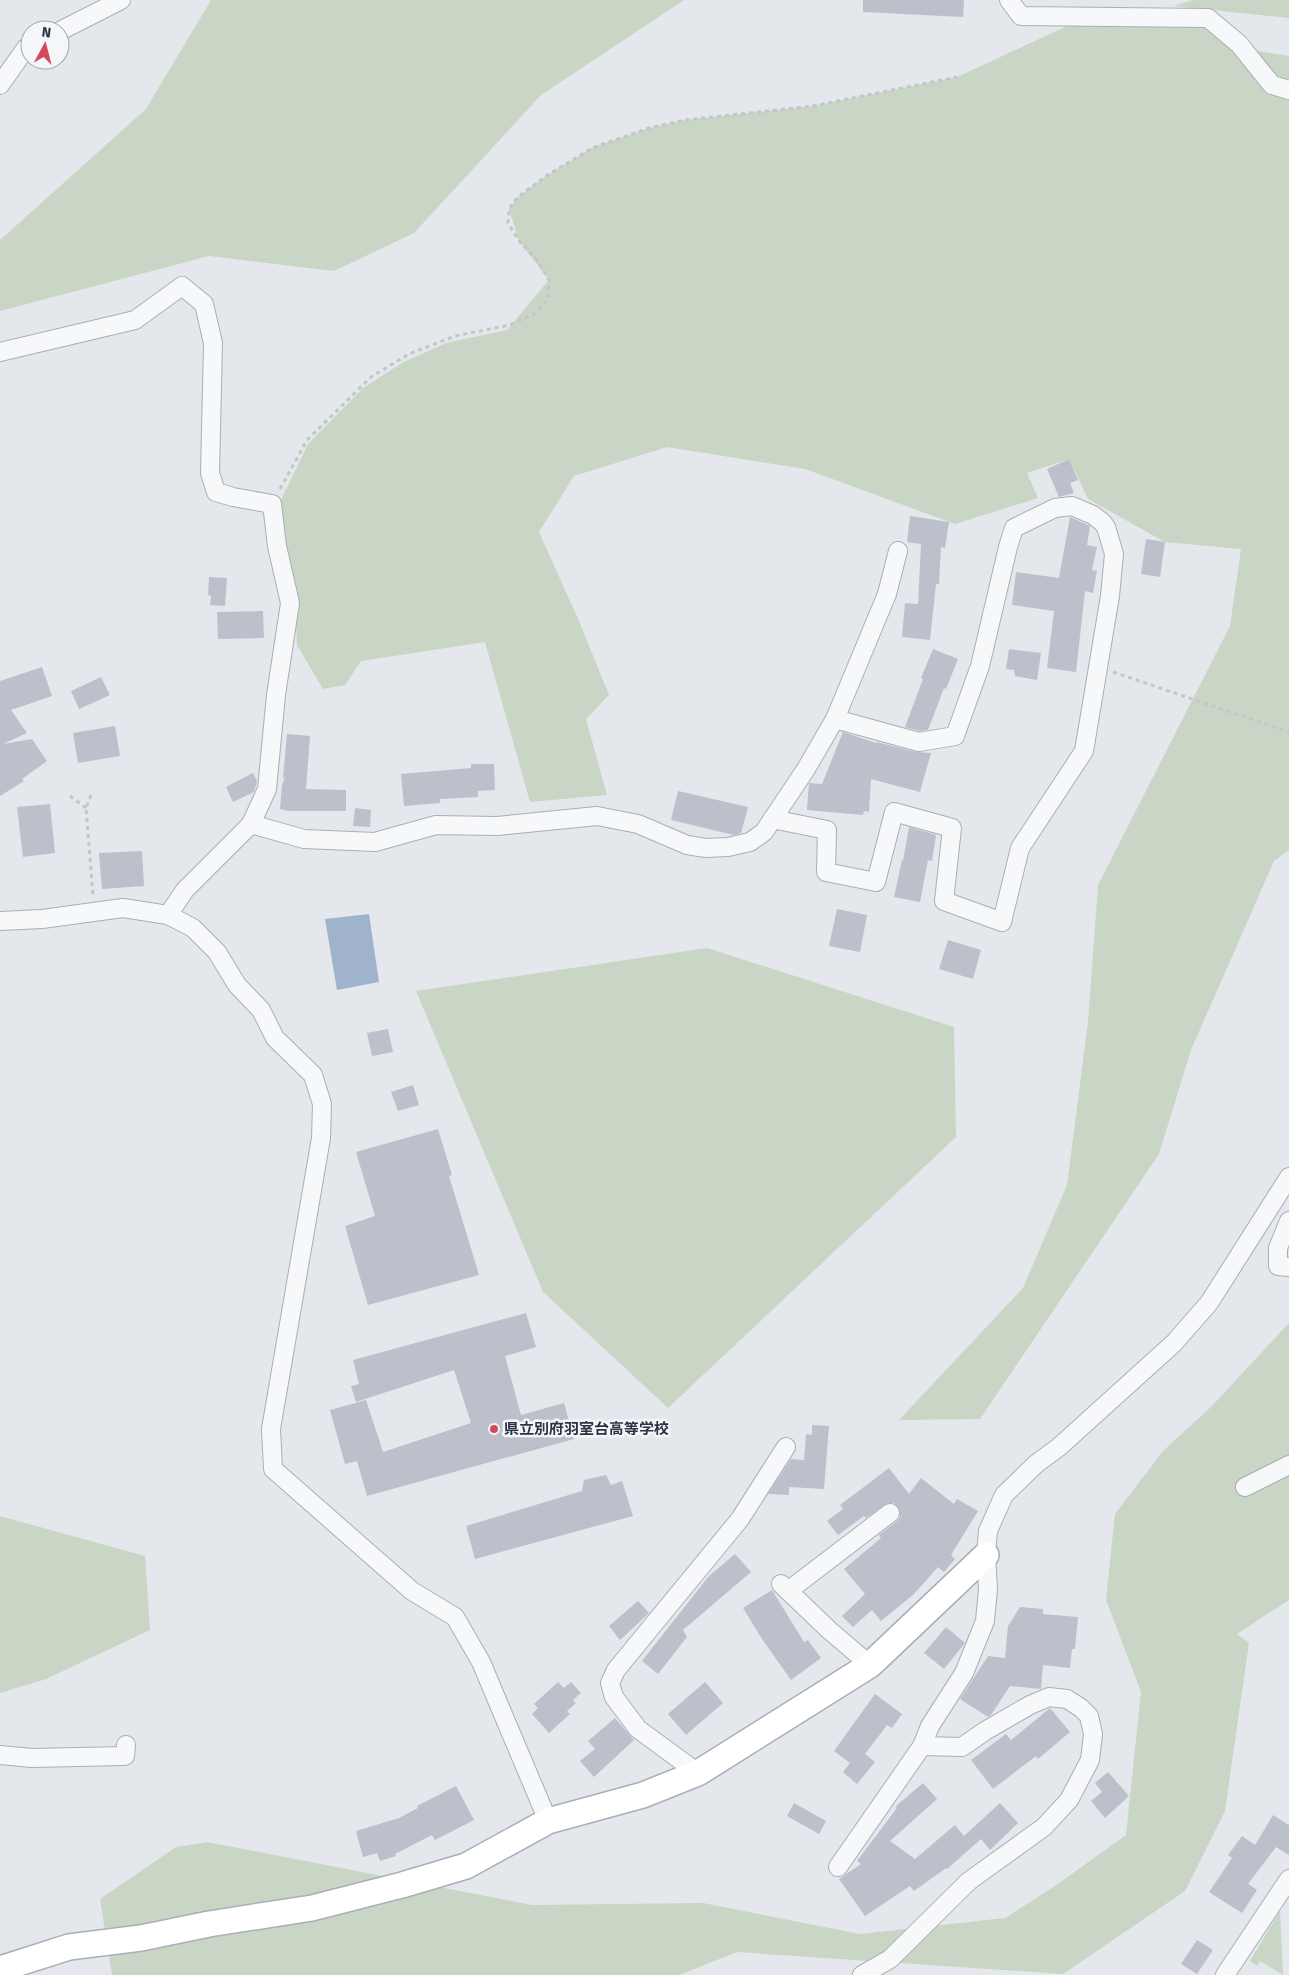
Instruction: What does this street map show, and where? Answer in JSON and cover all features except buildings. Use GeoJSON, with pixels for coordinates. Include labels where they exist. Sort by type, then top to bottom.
{"type":"FeatureCollection","features":[{"type":"Feature","properties":{"kind":"street"},"geometry":{"type":"LineString","coordinates":[[70,26],[121,0]]}},
{"type":"Feature","properties":{"kind":"street"},"geometry":{"type":"LineString","coordinates":[[1008,0],[1021,16],[1208,18],[1239,44],[1272,85],[1289,90]]}},
{"type":"Feature","properties":{"kind":"street"},"geometry":{"type":"LineString","coordinates":[[0,85],[20,57]]}},
{"type":"Feature","properties":{"kind":"street"},"geometry":{"type":"LineString","coordinates":[[0,352],[135,320],[182,286],[204,304],[213,343],[210,473],[216,492],[272,504],[277,546],[290,602],[276,695],[267,789],[251,824],[185,890],[168,915]]}},
{"type":"Feature","properties":{"kind":"street"},"geometry":{"type":"LineString","coordinates":[[772,819],[826,830],[826,872],[876,882],[894,812],[952,828],[944,901],[1002,922],[1020,848],[1084,751],[1110,596],[1114,554],[1106,527],[1092,514],[1072,506],[1054,508],[1014,528],[980,666],[954,736],[919,742],[835,719]]}},
{"type":"Feature","properties":{"kind":"street"},"geometry":{"type":"LineString","coordinates":[[251,824],[304,839],[375,842],[436,825],[497,826],[597,816],[638,824],[688,845],[706,848],[728,847],[750,842],[764,832],[806,769],[835,719],[887,594],[898,551]]}},
{"type":"Feature","properties":{"kind":"street"},"geometry":{"type":"LineString","coordinates":[[0,921],[42,919],[123,908],[168,915],[193,928],[218,952],[237,985],[261,1010],[275,1038],[313,1075],[322,1104],[321,1138],[271,1429],[273,1469],[412,1590],[455,1617],[481,1662],[548,1821]]}},
{"type":"Feature","properties":{"kind":"street"},"geometry":{"type":"LineString","coordinates":[[838,1867],[922,1746],[930,1726],[964,1673],[985,1621],[988,1589],[986,1555],[988,1532],[1004,1495],[1036,1464],[1059,1447],[1174,1344],[1209,1302],[1289,1177]]}},
{"type":"Feature","properties":{"kind":"street"},"geometry":{"type":"LineString","coordinates":[[1289,1221],[1278,1248],[1278,1266],[1289,1267]]}},
{"type":"Feature","properties":{"kind":"street"},"geometry":{"type":"LineString","coordinates":[[698,1773],[638,1729],[614,1697],[610,1683],[616,1670],[740,1519],[786,1447]]}},
{"type":"Feature","properties":{"kind":"street"},"geometry":{"type":"LineString","coordinates":[[1245,1487],[1289,1464]]}},
{"type":"Feature","properties":{"kind":"street"},"geometry":{"type":"LineString","coordinates":[[870,1666],[829,1630],[785,1587],[890,1514]]}},
{"type":"Feature","properties":{"kind":"street"},"geometry":{"type":"LineString","coordinates":[[0,1969],[69,1947],[141,1938],[209,1924],[312,1908],[402,1885],[466,1866],[548,1821],[643,1795],[698,1773],[870,1666],[986,1555]]}},
{"type":"Feature","properties":{"kind":"street"},"geometry":{"type":"LineString","coordinates":[[862,1975],[890,1958],[969,1881],[1044,1828],[1069,1800],[1090,1760],[1093,1734],[1089,1716],[1081,1708],[1067,1699],[1049,1697],[1030,1705],[962,1746],[922,1746]]}},
{"type":"Feature","properties":{"kind":"street"},"geometry":{"type":"LineString","coordinates":[[0,1755],[32,1758],[124,1756],[126,1745]]}},
{"type":"Feature","properties":{"kind":"street"},"geometry":{"type":"LineString","coordinates":[[1225,1975],[1289,1879]]}},
{"type":"Feature","properties":{"kind":"path"},"geometry":{"type":"LineString","coordinates":[[272,504],[307,440],[371,377],[409,354],[455,336],[510,325],[536,313],[548,299],[550,280],[538,261],[519,241],[508,222],[509,209],[518,197],[546,176],[592,148],[649,128],[685,120],[813,106],[957,77]]}},
{"type":"Feature","properties":{"kind":"path"},"geometry":{"type":"LineString","coordinates":[[1098,667],[1289,732]]}},
{"type":"Feature","properties":{"kind":"path"},"geometry":{"type":"LineString","coordinates":[[70,796],[86,808]]}},
{"type":"Feature","properties":{"kind":"path"},"geometry":{"type":"LineString","coordinates":[[91,796],[86,808],[95,912]]}},
{"type":"Feature","properties":{"kind":"green space"},"geometry":{"type":"Polygon","coordinates":[[[211,0],[684,0],[541,95],[414,233],[334,271],[209,256],[0,311],[0,240],[146,109],[211,0]]]}},
{"type":"Feature","properties":{"kind":"green space"},"geometry":{"type":"Polygon","coordinates":[[[1193,0],[1289,0],[1289,18],[1173,6],[1193,0]]]}},
{"type":"Feature","properties":{"kind":"green space"},"geometry":{"type":"Polygon","coordinates":[[[1108,7],[1227,30],[1244,49],[1289,56],[1289,850],[1274,861],[1191,1050],[1159,1154],[980,1419],[899,1420],[1023,1288],[1067,1185],[1088,1022],[1098,885],[1230,626],[1241,549],[1165,542],[1088,499],[1069,459],[1027,473],[1038,498],[955,524],[805,469],[667,447],[574,476],[539,532],[579,621],[609,695],[586,719],[607,795],[530,802],[485,642],[361,661],[345,685],[323,689],[297,645],[294,578],[281,539],[277,508],[308,444],[363,388],[402,363],[446,343],[507,330],[549,280],[519,241],[509,209],[518,197],[546,176],[592,148],[649,128],[685,120],[813,106],[957,77],[1108,7]]]}},
{"type":"Feature","properties":{"kind":"green space"},"geometry":{"type":"Polygon","coordinates":[[[707,948],[954,1027],[956,1137],[668,1408],[543,1292],[416,991],[707,948]]]}},
{"type":"Feature","properties":{"kind":"green space"},"geometry":{"type":"Polygon","coordinates":[[[1289,1323],[1289,1600],[1237,1634],[1249,1643],[1225,1811],[1185,1891],[1063,1974],[737,1952],[679,1975],[112,1975],[100,1899],[176,1847],[207,1842],[532,1905],[703,1903],[860,1934],[1005,1918],[1055,1886],[1126,1835],[1141,1692],[1106,1600],[1115,1514],[1163,1451],[1212,1406],[1289,1323]]]}},
{"type":"Feature","properties":{"kind":"green space"},"geometry":{"type":"Polygon","coordinates":[[[0,1516],[145,1556],[150,1630],[46,1679],[0,1693],[0,1516]]]}},
{"type":"Feature","properties":{"kind":"green space"},"geometry":{"type":"Polygon","coordinates":[[[1280,1911],[1283,1975],[1260,1961],[1257,1966],[1250,1961],[1280,1911]]]}},
{"type":"Feature","properties":{"kind":"water"},"geometry":{"type":"Polygon","coordinates":[[[369,914],[379,982],[337,990],[325,919],[369,914]]]}},
{"type":"Feature","properties":{"kind":"place","name":"県立別府羽室台高等学校"},"geometry":{"type":"Point","coordinates":[494,1429]}}]}
